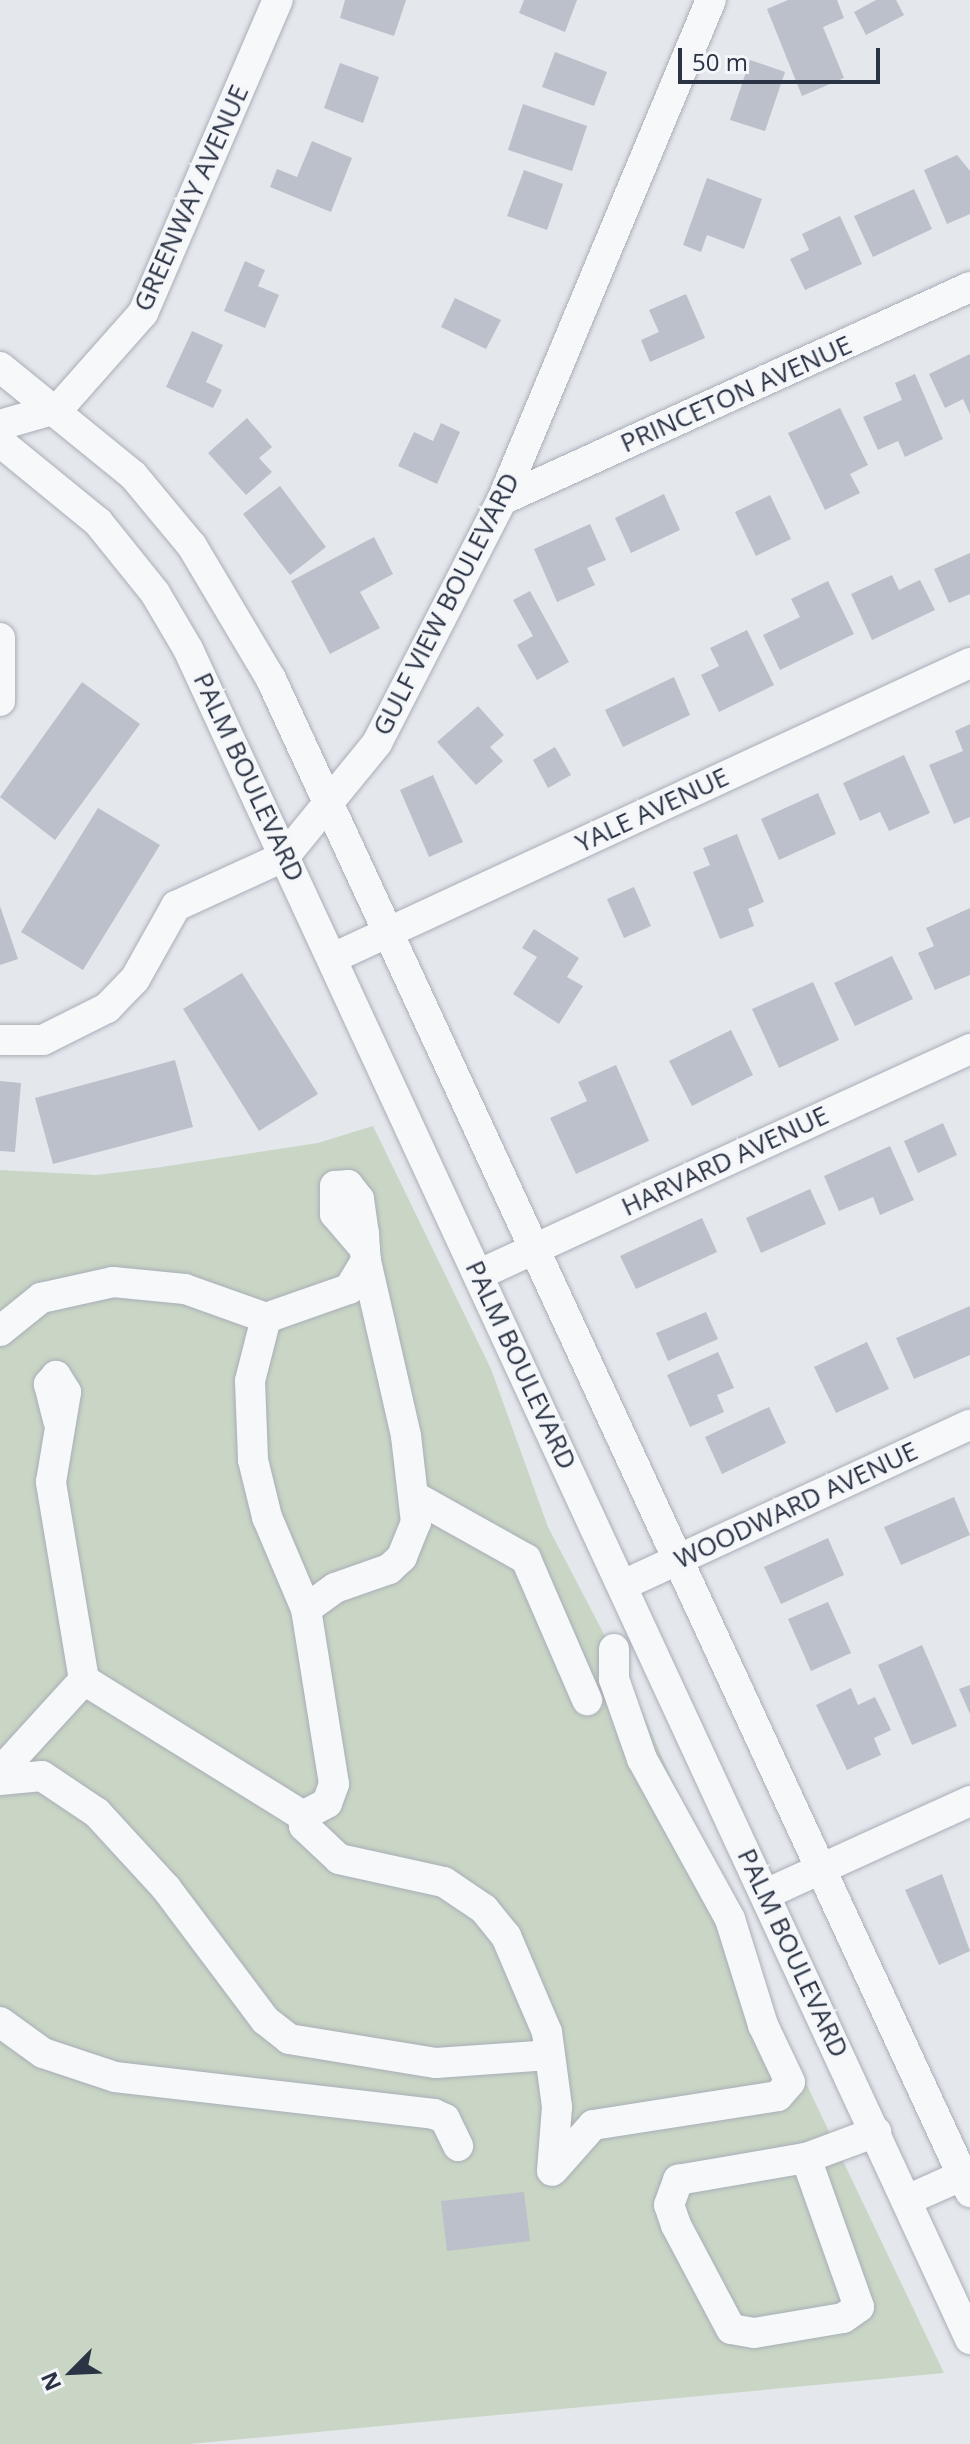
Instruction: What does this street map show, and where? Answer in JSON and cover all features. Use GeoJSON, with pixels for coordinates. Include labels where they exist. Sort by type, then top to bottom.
{"type":"FeatureCollection","features":[{"type":"Feature","properties":{"kind":"street","name":"GREENWAY AVENUE"},"geometry":{"type":"LineString","coordinates":[[59,408],[143,313],[278,0]]}},
{"type":"Feature","properties":{"kind":"street","name":"GULF VIEW BOULEVARD"},"geometry":{"type":"LineString","coordinates":[[0,1040],[73,1031],[135,979],[176,906],[285,856],[377,743],[502,500],[711,0]]}},
{"type":"Feature","properties":{"kind":"street","name":"PRINCETON AVENUE"},"geometry":{"type":"LineString","coordinates":[[502,500],[970,287]]}},
{"type":"Feature","properties":{"kind":"street"},"geometry":{"type":"LineString","coordinates":[[0,367],[59,408],[133,475],[192,546],[243,627],[331,800],[535,1249],[967,2180],[907,2200]]}},
{"type":"Feature","properties":{"kind":"street"},"geometry":{"type":"LineString","coordinates":[[0,425],[59,408]]}},
{"type":"Feature","properties":{"kind":"street","name":"PALM BOULEVARD"},"geometry":{"type":"LineString","coordinates":[[0,442],[98,522],[155,593],[335,957],[970,2339]]}},
{"type":"Feature","properties":{"kind":"street"},"geometry":{"type":"LineString","coordinates":[[0,638],[0,701]]}},
{"type":"Feature","properties":{"kind":"street","name":"YALE AVENUE"},"geometry":{"type":"LineString","coordinates":[[335,957],[970,663]]}},
{"type":"Feature","properties":{"kind":"street","name":"HARVARD AVENUE"},"geometry":{"type":"LineString","coordinates":[[480,1274],[970,1049]]}},
{"type":"Feature","properties":{"kind":"street"},"geometry":{"type":"LineString","coordinates":[[0,1331],[41,1298],[113,1282],[185,1289],[266,1318],[349,1289],[366,1255],[417,1498],[414,1533],[402,1557],[306,1609]]}},
{"type":"Feature","properties":{"kind":"street"},"geometry":{"type":"LineString","coordinates":[[266,1318],[250,1371],[253,1460],[269,1525],[306,1609],[334,1784],[327,1803],[303,1816]]}},
{"type":"Feature","properties":{"kind":"street"},"geometry":{"type":"LineString","coordinates":[[58,1421],[51,1482],[84,1680],[303,1816],[314,1843],[339,1859],[432,1876],[484,1909],[522,1967],[542,2012],[557,2107],[552,2171],[591,2127]]}},
{"type":"Feature","properties":{"kind":"street","name":"WOODWARD AVENUE"},"geometry":{"type":"LineString","coordinates":[[623,1585],[970,1425]]}},
{"type":"Feature","properties":{"kind":"street"},"geometry":{"type":"LineString","coordinates":[[417,1498],[526,1559],[587,1700]]}},
{"type":"Feature","properties":{"kind":"street"},"geometry":{"type":"LineString","coordinates":[[557,2107],[574,2125],[591,2127],[778,2096],[790,2082],[763,2025],[730,1919],[642,1759],[614,1679],[614,1649]]}},
{"type":"Feature","properties":{"kind":"street"},"geometry":{"type":"LineString","coordinates":[[0,1772],[84,1680]]}},
{"type":"Feature","properties":{"kind":"street"},"geometry":{"type":"LineString","coordinates":[[0,1780],[42,1776],[97,1813],[166,1888],[265,2020],[289,2039],[436,2063],[549,2055]]}},
{"type":"Feature","properties":{"kind":"street"},"geometry":{"type":"LineString","coordinates":[[766,1894],[970,1801]]}},
{"type":"Feature","properties":{"kind":"street"},"geometry":{"type":"LineString","coordinates":[[0,2022],[43,2053],[115,2077],[434,2114],[445,2119],[458,2146]]}},
{"type":"Feature","properties":{"kind":"street"},"geometry":{"type":"LineString","coordinates":[[806,2158],[859,2307],[843,2318],[754,2333],[731,2329],[676,2225],[672,2189],[686,2177],[806,2158],[876,2132]]}},
{"type":"Feature","properties":{"kind":"green space"},"geometry":{"type":"Polygon","coordinates":[[[373,1126],[491,1369],[548,1527],[630,1684],[795,2060],[944,2373],[189,2444],[0,2444],[0,1170],[96,1175],[318,1143],[373,1126]]]}},
{"type":"Feature","properties":{"kind":"building"},"geometry":{"type":"Polygon","coordinates":[[[345,0],[406,0],[394,36],[340,18],[345,0]]]}},
{"type":"Feature","properties":{"kind":"building"},"geometry":{"type":"Polygon","coordinates":[[[524,0],[577,0],[565,32],[519,13],[524,0]]]}},
{"type":"Feature","properties":{"kind":"building"},"geometry":{"type":"Polygon","coordinates":[[[788,0],[837,0],[844,18],[823,27],[844,78],[802,96],[767,9],[788,0]]]}},
{"type":"Feature","properties":{"kind":"building"},"geometry":{"type":"Polygon","coordinates":[[[876,0],[896,0],[904,15],[866,35],[854,12],[876,0]]]}},
{"type":"Feature","properties":{"kind":"building"},"geometry":{"type":"Polygon","coordinates":[[[555,52],[607,72],[594,106],[542,87],[555,52]]]}},
{"type":"Feature","properties":{"kind":"building"},"geometry":{"type":"Polygon","coordinates":[[[750,60],[785,72],[765,131],[730,120],[750,60]]]}},
{"type":"Feature","properties":{"kind":"building"},"geometry":{"type":"Polygon","coordinates":[[[340,63],[379,77],[363,123],[324,108],[340,63]]]}},
{"type":"Feature","properties":{"kind":"building"},"geometry":{"type":"Polygon","coordinates":[[[523,104],[587,126],[572,171],[508,150],[523,104]]]}},
{"type":"Feature","properties":{"kind":"building"},"geometry":{"type":"Polygon","coordinates":[[[312,141],[352,158],[331,212],[270,187],[277,169],[297,177],[312,141]]]}},
{"type":"Feature","properties":{"kind":"building"},"geometry":{"type":"Polygon","coordinates":[[[957,155],[970,171],[970,214],[947,224],[924,170],[957,155]]]}},
{"type":"Feature","properties":{"kind":"building"},"geometry":{"type":"Polygon","coordinates":[[[524,170],[563,184],[547,230],[507,216],[524,170]]]}},
{"type":"Feature","properties":{"kind":"building"},"geometry":{"type":"Polygon","coordinates":[[[707,178],[762,199],[744,249],[707,235],[701,252],[683,245],[707,178]]]}},
{"type":"Feature","properties":{"kind":"building"},"geometry":{"type":"Polygon","coordinates":[[[914,189],[932,229],[873,257],[854,216],[914,189]]]}},
{"type":"Feature","properties":{"kind":"building"},"geometry":{"type":"Polygon","coordinates":[[[840,216],[862,264],[805,290],[790,259],[809,250],[802,234],[840,216]]]}},
{"type":"Feature","properties":{"kind":"building"},"geometry":{"type":"Polygon","coordinates":[[[245,261],[265,270],[258,286],[279,295],[265,328],[224,311],[245,261]]]}},
{"type":"Feature","properties":{"kind":"building"},"geometry":{"type":"Polygon","coordinates":[[[686,294],[705,338],[650,362],[641,340],[659,332],[649,310],[686,294]]]}},
{"type":"Feature","properties":{"kind":"building"},"geometry":{"type":"Polygon","coordinates":[[[455,298],[501,320],[486,349],[441,327],[455,298]]]}},
{"type":"Feature","properties":{"kind":"building"},"geometry":{"type":"Polygon","coordinates":[[[192,331],[223,345],[206,382],[222,390],[213,408],[166,387],[192,331]]]}},
{"type":"Feature","properties":{"kind":"building"},"geometry":{"type":"Polygon","coordinates":[[[970,354],[970,414],[963,399],[945,408],[929,374],[970,354]]]}},
{"type":"Feature","properties":{"kind":"building"},"geometry":{"type":"Polygon","coordinates":[[[915,374],[943,439],[905,457],[898,441],[878,450],[863,417],[902,400],[895,383],[915,374]]]}},
{"type":"Feature","properties":{"kind":"building"},"geometry":{"type":"Polygon","coordinates":[[[840,408],[868,465],[850,474],[860,493],[825,510],[788,433],[840,408]]]}},
{"type":"Feature","properties":{"kind":"building"},"geometry":{"type":"Polygon","coordinates":[[[247,418],[272,447],[259,458],[272,472],[246,495],[208,453],[247,418]]]}},
{"type":"Feature","properties":{"kind":"building"},"geometry":{"type":"Polygon","coordinates":[[[441,423],[460,432],[437,484],[398,466],[414,432],[433,441],[441,423]]]}},
{"type":"Feature","properties":{"kind":"building"},"geometry":{"type":"Polygon","coordinates":[[[280,486],[326,547],[290,575],[243,514],[280,486]]]}},
{"type":"Feature","properties":{"kind":"building"},"geometry":{"type":"Polygon","coordinates":[[[664,494],[680,530],[631,553],[615,518],[664,494]]]}},
{"type":"Feature","properties":{"kind":"building"},"geometry":{"type":"Polygon","coordinates":[[[770,495],[791,539],[756,556],[735,512],[770,495]]]}},
{"type":"Feature","properties":{"kind":"building"},"geometry":{"type":"Polygon","coordinates":[[[590,524],[606,560],[587,568],[595,585],[557,602],[534,549],[590,524]]]}},
{"type":"Feature","properties":{"kind":"building"},"geometry":{"type":"Polygon","coordinates":[[[374,537],[393,574],[360,592],[380,628],[330,654],[291,581],[374,537]]]}},
{"type":"Feature","properties":{"kind":"building"},"geometry":{"type":"Polygon","coordinates":[[[970,553],[970,594],[949,603],[934,569],[970,553]]]}},
{"type":"Feature","properties":{"kind":"building"},"geometry":{"type":"Polygon","coordinates":[[[892,575],[899,590],[920,580],[935,610],[872,640],[851,594],[892,575]]]}},
{"type":"Feature","properties":{"kind":"building"},"geometry":{"type":"Polygon","coordinates":[[[828,581],[854,634],[780,670],[763,635],[800,617],[791,599],[828,581]]]}},
{"type":"Feature","properties":{"kind":"building"},"geometry":{"type":"Polygon","coordinates":[[[530,591],[569,662],[537,680],[517,645],[533,636],[513,600],[530,591]]]}},
{"type":"Feature","properties":{"kind":"building"},"geometry":{"type":"Polygon","coordinates":[[[747,630],[774,685],[719,712],[701,675],[719,666],[710,648],[747,630]]]}},
{"type":"Feature","properties":{"kind":"building"},"geometry":{"type":"Polygon","coordinates":[[[674,677],[690,715],[623,747],[605,710],[674,677]]]}},
{"type":"Feature","properties":{"kind":"building"},"geometry":{"type":"Polygon","coordinates":[[[82,682],[140,724],[55,840],[0,797],[82,682]]]}},
{"type":"Feature","properties":{"kind":"building"},"geometry":{"type":"Polygon","coordinates":[[[478,706],[504,735],[490,747],[503,761],[476,785],[437,742],[478,706]]]}},
{"type":"Feature","properties":{"kind":"building"},"geometry":{"type":"Polygon","coordinates":[[[970,724],[970,817],[954,824],[929,765],[963,751],[955,731],[970,724]]]}},
{"type":"Feature","properties":{"kind":"building"},"geometry":{"type":"Polygon","coordinates":[[[555,747],[571,775],[548,788],[533,760],[555,747]]]}},
{"type":"Feature","properties":{"kind":"building"},"geometry":{"type":"Polygon","coordinates":[[[904,755],[930,813],[889,831],[880,812],[860,821],[843,783],[904,755]]]}},
{"type":"Feature","properties":{"kind":"building"},"geometry":{"type":"Polygon","coordinates":[[[433,775],[463,842],[429,857],[400,790],[433,775]]]}},
{"type":"Feature","properties":{"kind":"building"},"geometry":{"type":"Polygon","coordinates":[[[818,793],[836,834],[779,860],[761,819],[818,793]]]}},
{"type":"Feature","properties":{"kind":"building"},"geometry":{"type":"Polygon","coordinates":[[[98,808],[160,845],[83,970],[21,932],[98,808]]]}},
{"type":"Feature","properties":{"kind":"building"},"geometry":{"type":"Polygon","coordinates":[[[737,834],[764,902],[748,909],[754,926],[720,939],[693,872],[710,865],[703,848],[737,834]]]}},
{"type":"Feature","properties":{"kind":"building"},"geometry":{"type":"Polygon","coordinates":[[[634,887],[651,926],[624,938],[607,899],[634,887]]]}},
{"type":"Feature","properties":{"kind":"building"},"geometry":{"type":"Polygon","coordinates":[[[0,906],[18,959],[0,965],[0,906]]]}},
{"type":"Feature","properties":{"kind":"building"},"geometry":{"type":"Polygon","coordinates":[[[970,908],[970,975],[935,990],[918,953],[934,946],[926,928],[970,908]]]}},
{"type":"Feature","properties":{"kind":"building"},"geometry":{"type":"Polygon","coordinates":[[[534,929],[579,958],[567,977],[583,986],[559,1024],[513,994],[537,957],[522,948],[534,929]]]}},
{"type":"Feature","properties":{"kind":"building"},"geometry":{"type":"Polygon","coordinates":[[[892,956],[913,999],[855,1026],[834,983],[892,956]]]}},
{"type":"Feature","properties":{"kind":"building"},"geometry":{"type":"Polygon","coordinates":[[[242,973],[318,1094],[259,1131],[183,1009],[242,973]]]}},
{"type":"Feature","properties":{"kind":"building"},"geometry":{"type":"Polygon","coordinates":[[[813,982],[839,1040],[779,1068],[752,1009],[813,982]]]}},
{"type":"Feature","properties":{"kind":"building"},"geometry":{"type":"Polygon","coordinates":[[[731,1030],[753,1075],[692,1106],[669,1061],[731,1030]]]}},
{"type":"Feature","properties":{"kind":"building"},"geometry":{"type":"Polygon","coordinates":[[[175,1060],[193,1127],[53,1164],[35,1098],[175,1060]]]}},
{"type":"Feature","properties":{"kind":"building"},"geometry":{"type":"Polygon","coordinates":[[[616,1065],[649,1141],[576,1174],[550,1118],[587,1101],[578,1082],[616,1065]]]}},
{"type":"Feature","properties":{"kind":"building"},"geometry":{"type":"Polygon","coordinates":[[[0,1081],[21,1083],[15,1152],[0,1151],[0,1081]]]}},
{"type":"Feature","properties":{"kind":"building"},"geometry":{"type":"Polygon","coordinates":[[[943,1123],[957,1155],[918,1173],[904,1141],[943,1123]]]}},
{"type":"Feature","properties":{"kind":"building"},"geometry":{"type":"Polygon","coordinates":[[[890,1146],[914,1200],[880,1215],[873,1197],[839,1211],[824,1176],[890,1146]]]}},
{"type":"Feature","properties":{"kind":"building"},"geometry":{"type":"Polygon","coordinates":[[[810,1189],[826,1224],[761,1253],[746,1218],[810,1189]]]}},
{"type":"Feature","properties":{"kind":"building"},"geometry":{"type":"Polygon","coordinates":[[[702,1218],[717,1252],[636,1289],[620,1256],[702,1218]]]}},
{"type":"Feature","properties":{"kind":"building"},"geometry":{"type":"Polygon","coordinates":[[[970,1306],[970,1355],[914,1379],[896,1338],[970,1306]]]}},
{"type":"Feature","properties":{"kind":"building"},"geometry":{"type":"Polygon","coordinates":[[[706,1312],[718,1339],[668,1361],[656,1333],[706,1312]]]}},
{"type":"Feature","properties":{"kind":"building"},"geometry":{"type":"Polygon","coordinates":[[[867,1342],[889,1389],[836,1413],[814,1367],[867,1342]]]}},
{"type":"Feature","properties":{"kind":"building"},"geometry":{"type":"Polygon","coordinates":[[[718,1352],[734,1388],[717,1395],[724,1412],[690,1427],[667,1375],[718,1352]]]}},
{"type":"Feature","properties":{"kind":"building"},"geometry":{"type":"Polygon","coordinates":[[[769,1407],[786,1443],[722,1474],[705,1437],[769,1407]]]}},
{"type":"Feature","properties":{"kind":"building"},"geometry":{"type":"Polygon","coordinates":[[[954,1497],[970,1535],[901,1565],[884,1527],[954,1497]]]}},
{"type":"Feature","properties":{"kind":"building"},"geometry":{"type":"Polygon","coordinates":[[[828,1538],[844,1575],[781,1604],[764,1567],[828,1538]]]}},
{"type":"Feature","properties":{"kind":"building"},"geometry":{"type":"Polygon","coordinates":[[[828,1602],[851,1653],[811,1671],[788,1619],[828,1602]]]}},
{"type":"Feature","properties":{"kind":"building"},"geometry":{"type":"Polygon","coordinates":[[[922,1645],[957,1726],[912,1745],[878,1665],[922,1645]]]}},
{"type":"Feature","properties":{"kind":"building"},"geometry":{"type":"Polygon","coordinates":[[[970,1685],[970,1714],[959,1689],[970,1685]]]}},
{"type":"Feature","properties":{"kind":"building"},"geometry":{"type":"Polygon","coordinates":[[[851,1688],[858,1705],[875,1697],[891,1730],[874,1738],[881,1755],[847,1770],[816,1705],[851,1688]]]}},
{"type":"Feature","properties":{"kind":"building"},"geometry":{"type":"Polygon","coordinates":[[[942,1874],[970,1951],[939,1965],[905,1890],[942,1874]]]}},
{"type":"Feature","properties":{"kind":"building"},"geometry":{"type":"Polygon","coordinates":[[[524,2192],[530,2241],[447,2251],[441,2201],[524,2192]]]}}]}
